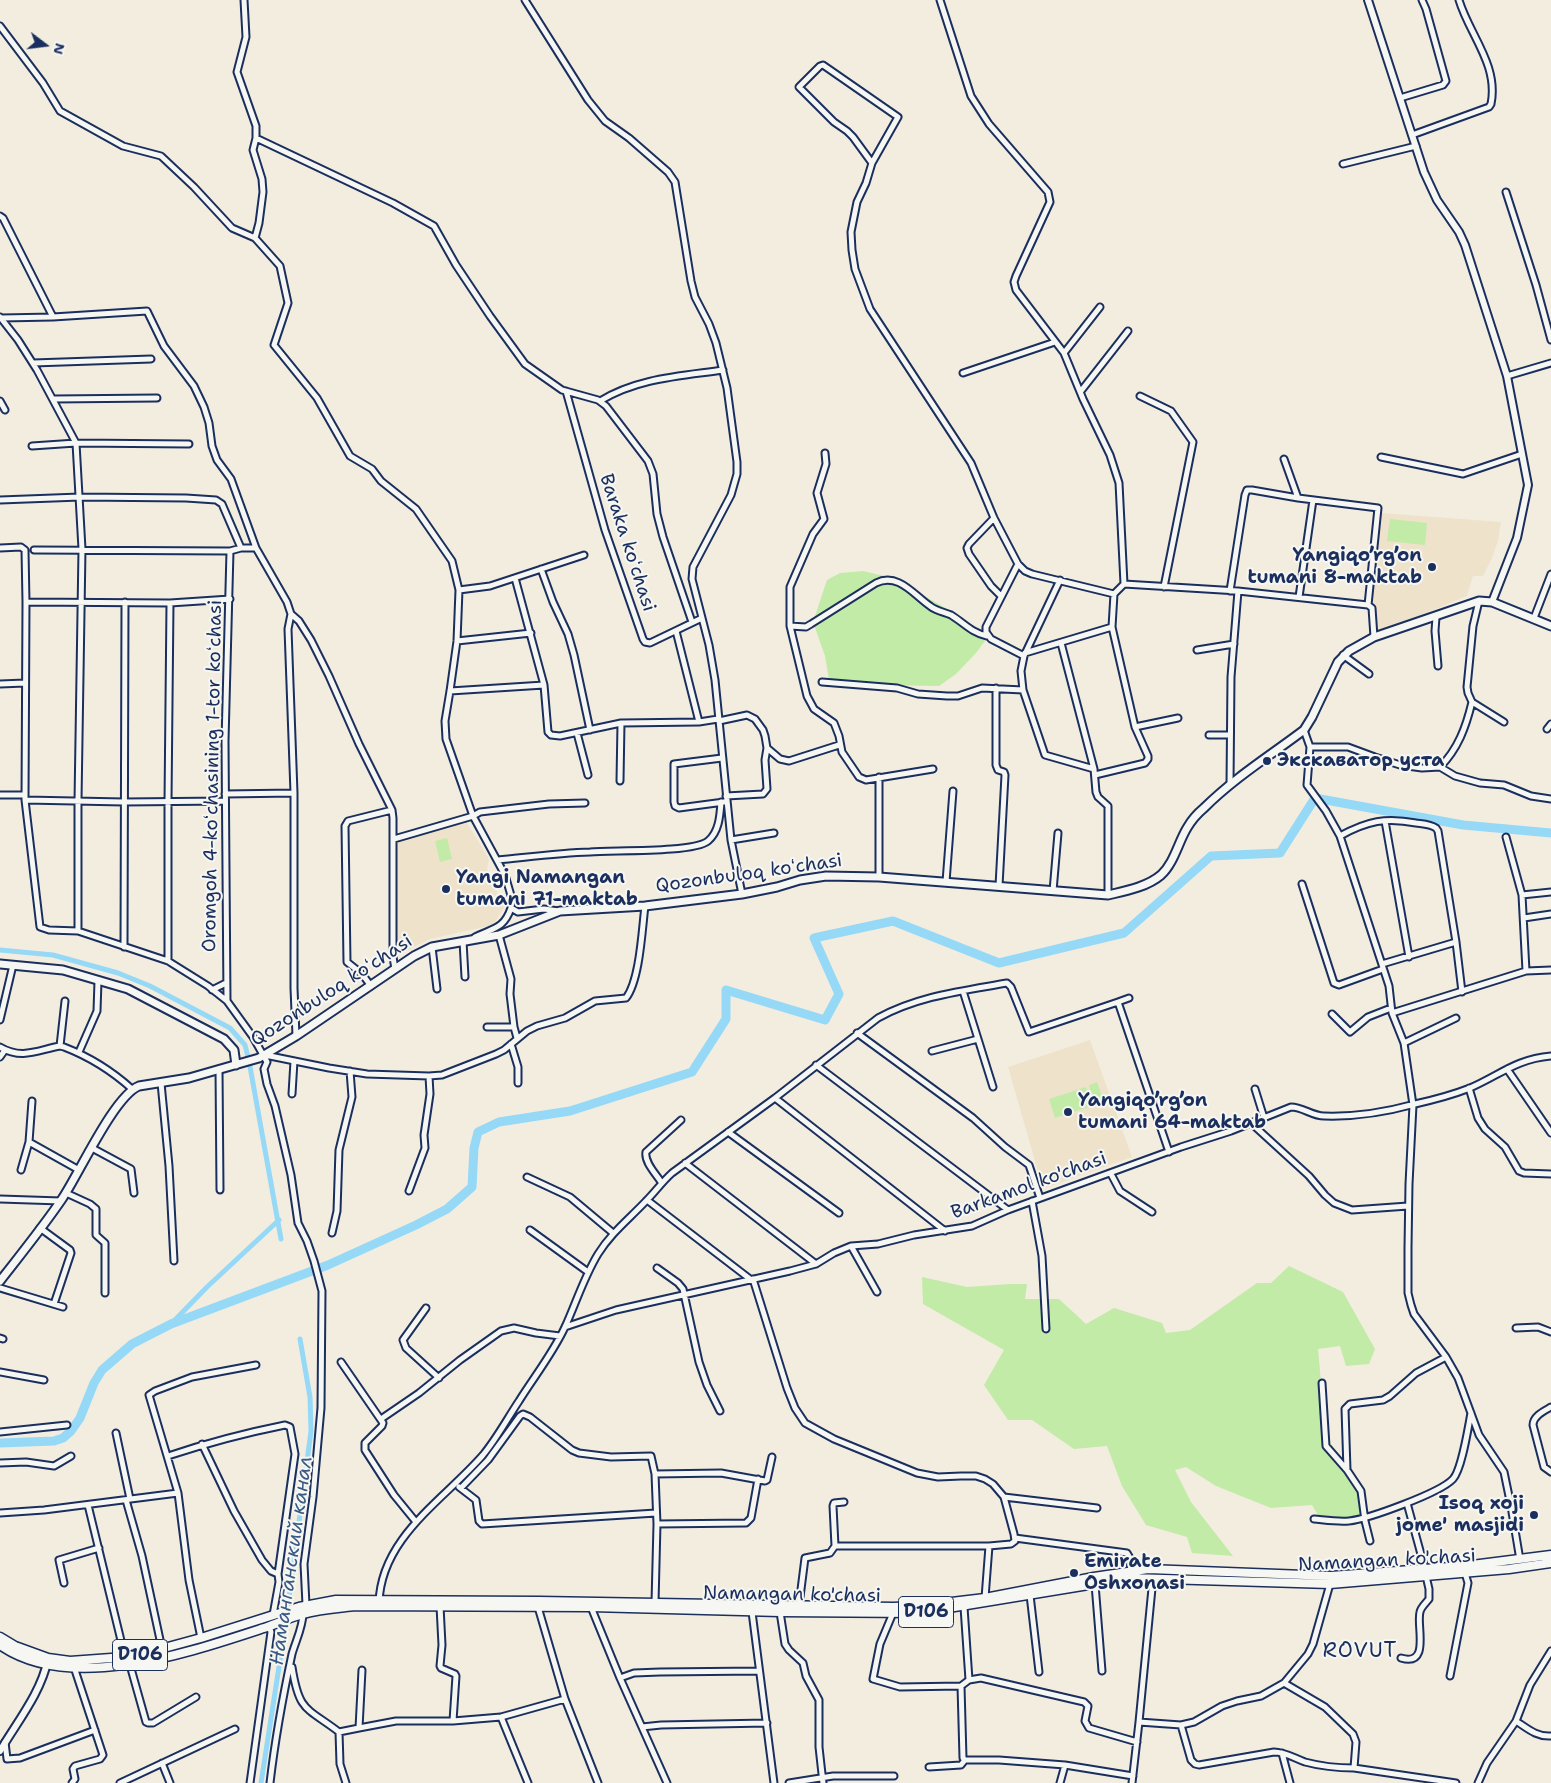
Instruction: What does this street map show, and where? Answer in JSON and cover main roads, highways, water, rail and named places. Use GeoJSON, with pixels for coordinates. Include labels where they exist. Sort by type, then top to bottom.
{"type":"FeatureCollection","features":[{"type":"Feature","properties":{"kind":"main road","name":"Qozonbuloq koʻchasi"},"geometry":{"type":"LineString","coordinates":[[0,1282],[61,1201],[113,1113],[132,1089],[239,1065],[262,1057],[414,956],[432,947],[499,935],[560,911],[645,906],[742,894],[826,876],[879,877],[1108,895],[1131,890],[1161,875],[1171,862],[1188,827],[1203,808],[1230,785],[1304,730],[1343,655],[1374,637],[1479,601],[1492,602],[1551,626]]}},
{"type":"Feature","properties":{"kind":"main road"},"geometry":{"type":"LineString","coordinates":[[0,964],[63,970],[128,990],[220,1036],[232,1047],[239,1065]]}},
{"type":"Feature","properties":{"kind":"main road","name":"Namangan ko'chasi"},"geometry":{"type":"LineString","coordinates":[[379,1603],[440,1606],[592,1607],[752,1612],[918,1613],[1131,1578],[1330,1584],[1551,1555]]}},
{"type":"Feature","properties":{"kind":"main road","name":"Namangan ko'chasi"},"geometry":{"type":"LineString","coordinates":[[302,1610],[379,1603],[655,1603],[901,1607],[985,1598],[1131,1571],[1159,1569],[1331,1576],[1465,1573],[1551,1563]]}},
{"type":"Feature","properties":{"kind":"main road","name":"D106"},"geometry":{"type":"LineString","coordinates":[[0,1638],[47,1661],[125,1657],[201,1638],[276,1614],[302,1610]]}},
{"type":"Feature","properties":{"kind":"main road","name":"D106"},"geometry":{"type":"LineString","coordinates":[[0,1645],[22,1657],[74,1667],[130,1665],[165,1658],[269,1626],[302,1610]]}},
{"type":"Feature","properties":{"kind":"waterway"},"geometry":{"type":"LineString","coordinates":[[0,1443],[54,1441],[63,1438],[71,1431],[80,1418],[94,1383],[102,1370],[132,1344],[171,1324],[328,1265],[447,1209],[472,1187],[474,1148],[478,1132],[499,1122],[570,1111],[692,1072],[726,1019],[726,990],[825,1020],[839,994],[814,938],[893,921],[999,963],[1124,933],[1211,856],[1280,853],[1315,798],[1463,825],[1551,833]]}},
{"type":"Feature","properties":{"kind":"waterway"},"geometry":{"type":"LineString","coordinates":[[0,950],[53,955],[118,973],[150,986],[230,1028],[245,1045],[249,1061],[281,1239]]}},
{"type":"Feature","properties":{"kind":"waterway"},"geometry":{"type":"LineString","coordinates":[[171,1324],[207,1287],[279,1220]]}},
{"type":"Feature","properties":{"kind":"waterway","name":"Наманганский канал"},"geometry":{"type":"LineString","coordinates":[[261,1783],[285,1628],[311,1431],[310,1397],[300,1339]]}},
{"type":"Feature","properties":{"kind":"place","name":"Yangiqo’rg’on tumani 8-maktab"},"geometry":{"type":"Point","coordinates":[1432,567]}},
{"type":"Feature","properties":{"kind":"place","name":"Экскаватор уста"},"geometry":{"type":"Point","coordinates":[1267,761]}},
{"type":"Feature","properties":{"kind":"place","name":"Yangi Namangan tumani 71-maktab"},"geometry":{"type":"Point","coordinates":[446,889]}},
{"type":"Feature","properties":{"kind":"place","name":"Yangiqo’rg’on tumani 64-maktab"},"geometry":{"type":"Point","coordinates":[1068,1112]}},
{"type":"Feature","properties":{"kind":"place","name":"Isoq xoji jome' masjidi"},"geometry":{"type":"Point","coordinates":[1534,1515]}},
{"type":"Feature","properties":{"kind":"place","name":"Emirate Oshxonasi"},"geometry":{"type":"Point","coordinates":[1074,1573]}},
{"type":"Feature","properties":{"kind":"district","name":"ROVUT"},"geometry":{"type":"Point","coordinates":[1360,1652]}}]}
